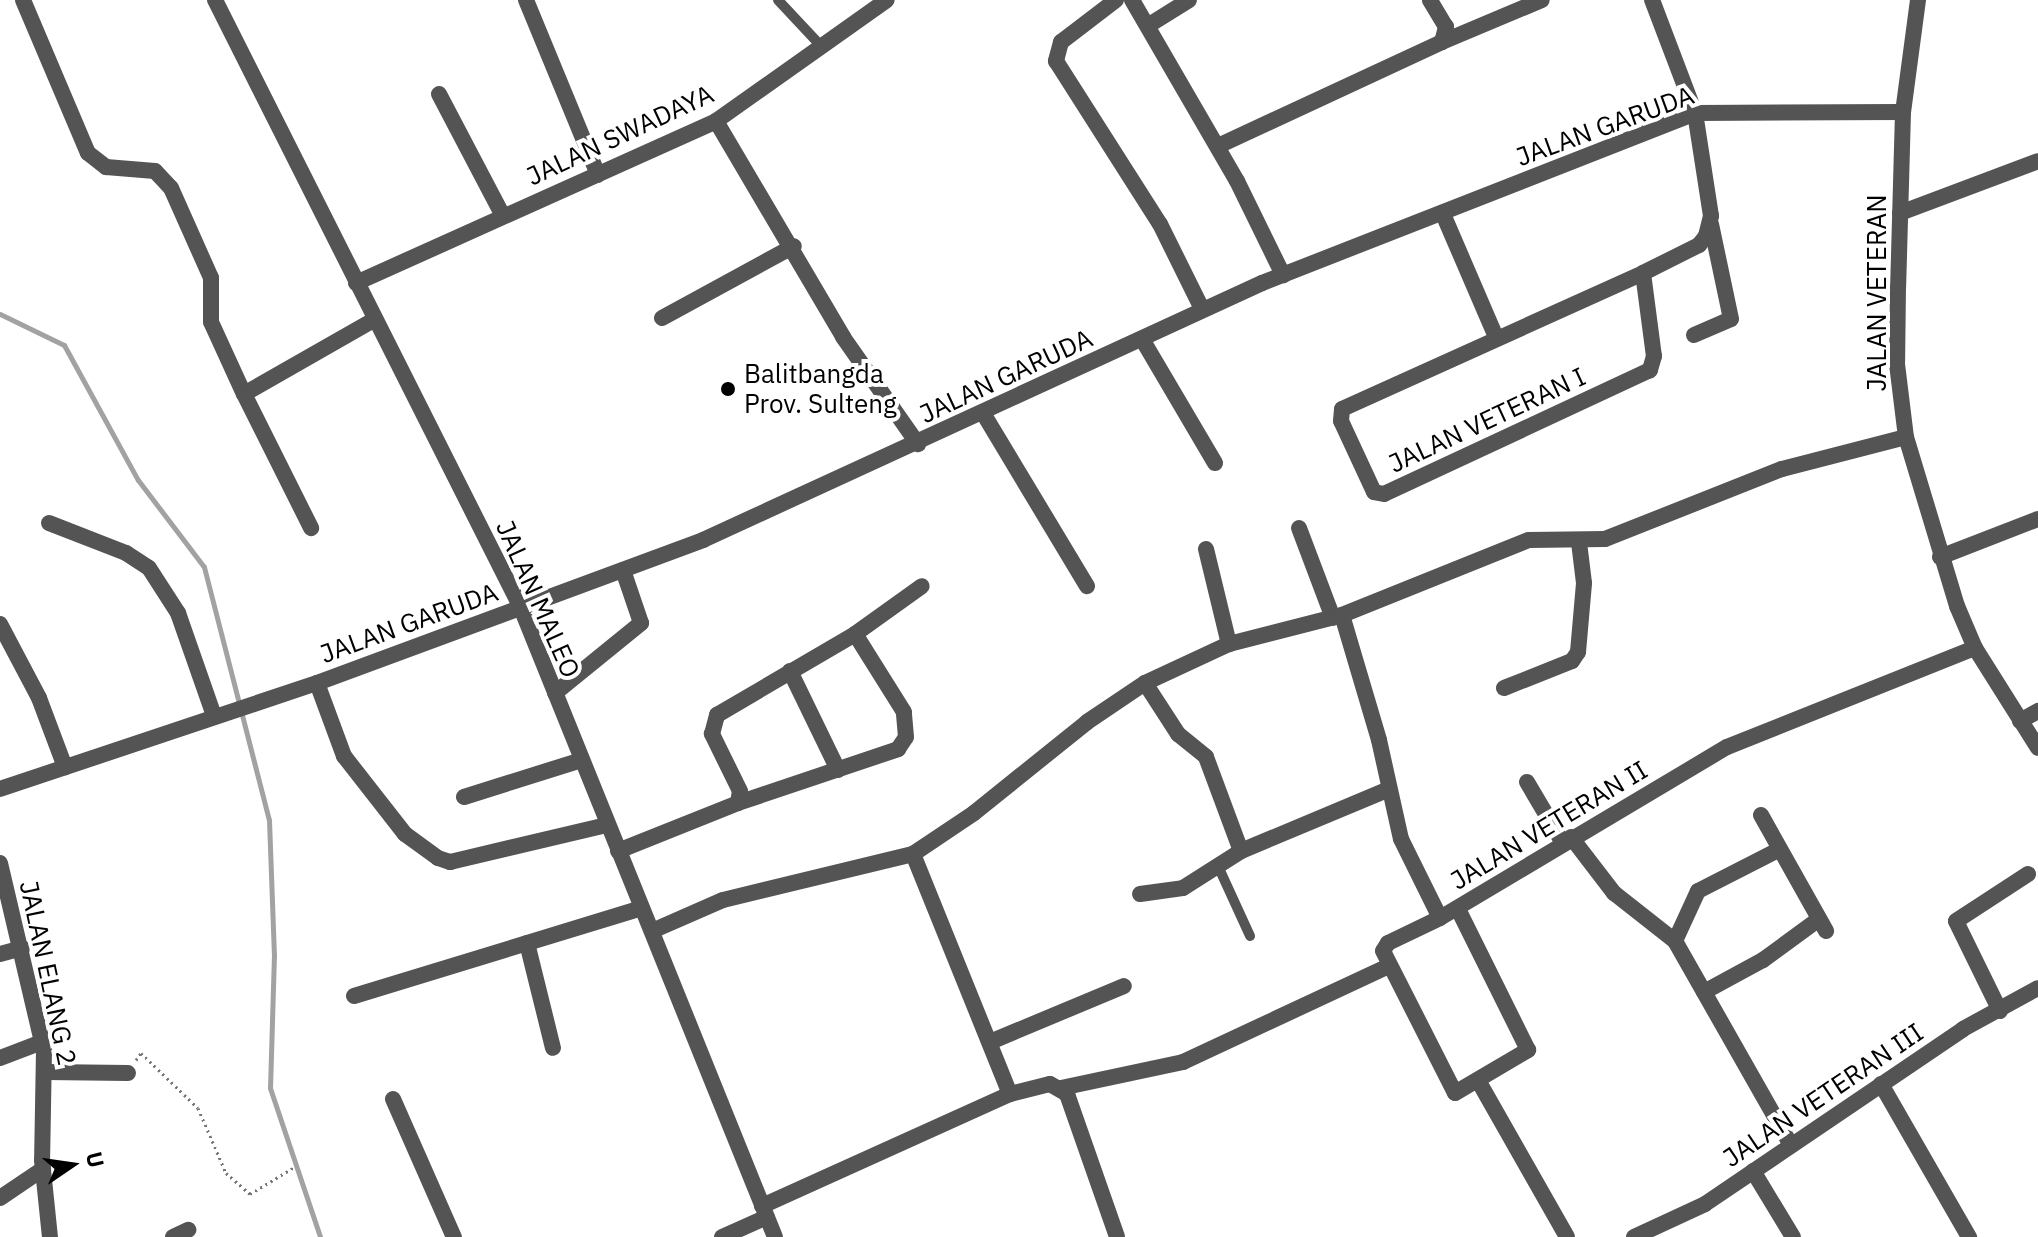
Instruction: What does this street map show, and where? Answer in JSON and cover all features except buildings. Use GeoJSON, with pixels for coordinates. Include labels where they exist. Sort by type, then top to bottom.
{"type":"FeatureCollection","features":[{"type":"Feature","properties":{"kind":"street"},"geometry":{"type":"LineString","coordinates":[[23,0],[88,153],[106,167],[155,171],[171,188],[211,278],[211,322],[311,528]]}},
{"type":"Feature","properties":{"kind":"street","name":"JALAN MALEO"},"geometry":{"type":"LineString","coordinates":[[215,0],[372,321],[521,608],[775,1237]]}},
{"type":"Feature","properties":{"kind":"street"},"geometry":{"type":"LineString","coordinates":[[526,0],[598,175]]}},
{"type":"Feature","properties":{"kind":"street","name":"JALAN SWADAYA"},"geometry":{"type":"LineString","coordinates":[[356,283],[716,121],[887,0]]}},
{"type":"Feature","properties":{"kind":"street"},"geometry":{"type":"LineString","coordinates":[[1116,0],[1061,42],[1056,61],[1160,224],[1202,309]]}},
{"type":"Feature","properties":{"kind":"street"},"geometry":{"type":"LineString","coordinates":[[1132,0],[1218,146],[1283,275]]}},
{"type":"Feature","properties":{"kind":"street"},"geometry":{"type":"LineString","coordinates":[[1149,25],[1189,0]]}},
{"type":"Feature","properties":{"kind":"street"},"geometry":{"type":"LineString","coordinates":[[1430,0],[1446,27],[1442,42]]}},
{"type":"Feature","properties":{"kind":"street"},"geometry":{"type":"LineString","coordinates":[[1218,146],[1442,42],[1542,0]]}},
{"type":"Feature","properties":{"kind":"street"},"geometry":{"type":"LineString","coordinates":[[1652,0],[1695,113],[1711,222],[1731,319],[1694,335]]}},
{"type":"Feature","properties":{"kind":"street","name":"JALAN VETERAN"},"geometry":{"type":"LineString","coordinates":[[1918,0],[1903,112],[1900,213],[1897,364],[1906,437],[1940,557],[1975,648],[2038,748]]}},
{"type":"Feature","properties":{"kind":"street"},"geometry":{"type":"LineString","coordinates":[[439,94],[503,216]]}},
{"type":"Feature","properties":{"kind":"street","name":"JALAN GARUDA"},"geometry":{"type":"LineString","coordinates":[[0,789],[317,683],[703,540],[918,444],[1202,309],[1695,113],[1903,112]]}},
{"type":"Feature","properties":{"kind":"street"},"geometry":{"type":"LineString","coordinates":[[716,121],[794,246],[843,337],[918,444]]}},
{"type":"Feature","properties":{"kind":"street"},"geometry":{"type":"LineString","coordinates":[[1900,213],[2038,161]]}},
{"type":"Feature","properties":{"kind":"street"},"geometry":{"type":"LineString","coordinates":[[1443,214],[1496,337]]}},
{"type":"Feature","properties":{"kind":"street","name":"JALAN VETERAN I"},"geometry":{"type":"LineString","coordinates":[[1643,273],[1654,356],[1650,370],[1384,494],[1374,492],[1341,421],[1342,409],[1699,245],[1711,222]]}},
{"type":"Feature","properties":{"kind":"street"},"geometry":{"type":"LineString","coordinates":[[662,318],[794,246]]}},
{"type":"Feature","properties":{"kind":"street"},"geometry":{"type":"LineString","coordinates":[[244,394],[372,321]]}},
{"type":"Feature","properties":{"kind":"street"},"geometry":{"type":"LineString","coordinates":[[1142,339],[1215,463]]}},
{"type":"Feature","properties":{"kind":"street"},"geometry":{"type":"LineString","coordinates":[[983,413],[1087,586]]}},
{"type":"Feature","properties":{"kind":"street"},"geometry":{"type":"LineString","coordinates":[[652,931],[737,896],[913,854],[974,813],[1087,722],[1145,683],[1229,644],[1338,616],[1529,540],[1579,542],[1605,539],[1782,469],[1906,437]]}},
{"type":"Feature","properties":{"kind":"street"},"geometry":{"type":"LineString","coordinates":[[1940,557],[2038,519]]}},
{"type":"Feature","properties":{"kind":"street"},"geometry":{"type":"LineString","coordinates":[[49,523],[126,553],[149,568],[178,613],[221,714]]}},
{"type":"Feature","properties":{"kind":"street","name":"JALAN VETERAN II"},"geometry":{"type":"LineString","coordinates":[[1299,528],[1338,616],[1401,839],[1440,918],[1727,747],[1975,648]]}},
{"type":"Feature","properties":{"kind":"street"},"geometry":{"type":"LineString","coordinates":[[1504,688],[1572,661],[1578,652],[1584,583],[1579,542]]}},
{"type":"Feature","properties":{"kind":"street"},"geometry":{"type":"LineString","coordinates":[[1206,549],[1229,644]]}},
{"type":"Feature","properties":{"kind":"street"},"geometry":{"type":"LineString","coordinates":[[555,693],[641,623],[623,570]]}},
{"type":"Feature","properties":{"kind":"street"},"geometry":{"type":"LineString","coordinates":[[738,803],[740,791],[712,725],[733,703],[855,634],[922,586]]}},
{"type":"Feature","properties":{"kind":"street"},"geometry":{"type":"LineString","coordinates":[[0,624],[39,698],[65,767]]}},
{"type":"Feature","properties":{"kind":"street"},"geometry":{"type":"LineString","coordinates":[[618,851],[738,803],[898,749],[906,737],[904,712],[855,634]]}},
{"type":"Feature","properties":{"kind":"street"},"geometry":{"type":"LineString","coordinates":[[790,671],[838,770]]}},
{"type":"Feature","properties":{"kind":"street"},"geometry":{"type":"LineString","coordinates":[[317,683],[344,756],[405,834],[438,858],[450,862],[607,825]]}},
{"type":"Feature","properties":{"kind":"street"},"geometry":{"type":"LineString","coordinates":[[1145,683],[1178,734],[1206,757],[1241,851]]}},
{"type":"Feature","properties":{"kind":"street"},"geometry":{"type":"LineString","coordinates":[[2020,721],[2038,711]]}},
{"type":"Feature","properties":{"kind":"street"},"geometry":{"type":"LineString","coordinates":[[464,797],[581,760]]}},
{"type":"Feature","properties":{"kind":"street"},"geometry":{"type":"LineString","coordinates":[[1527,782],[1567,840],[1614,893],[1675,941],[1791,1145]]}},
{"type":"Feature","properties":{"kind":"street"},"geometry":{"type":"LineString","coordinates":[[1140,894],[1183,888],[1241,851],[1389,789]]}},
{"type":"Feature","properties":{"kind":"street"},"geometry":{"type":"LineString","coordinates":[[1704,992],[1823,925],[1761,815]]}},
{"type":"Feature","properties":{"kind":"street"},"geometry":{"type":"LineString","coordinates":[[1675,941],[1698,891],[1778,850]]}},
{"type":"Feature","properties":{"kind":"street"},"geometry":{"type":"LineString","coordinates":[[913,854],[1010,1094]]}},
{"type":"Feature","properties":{"kind":"street","name":"JALAN ELANG 2"},"geometry":{"type":"LineString","coordinates":[[0,863],[42,1042],[46,1072],[43,1169],[50,1237]]}},
{"type":"Feature","properties":{"kind":"street"},"geometry":{"type":"LineString","coordinates":[[2000,1011],[1956,921],[2028,874]]}},
{"type":"Feature","properties":{"kind":"street"},"geometry":{"type":"LineString","coordinates":[[354,996],[642,908]]}},
{"type":"Feature","properties":{"kind":"street"},"geometry":{"type":"LineString","coordinates":[[1440,918],[1383,947],[1389,966],[1450,1090],[1479,1082],[1528,1048],[1458,909]]}},
{"type":"Feature","properties":{"kind":"street"},"geometry":{"type":"LineString","coordinates":[[527,943],[553,1048]]}},
{"type":"Feature","properties":{"kind":"street"},"geometry":{"type":"LineString","coordinates":[[0,954],[22,948]]}},
{"type":"Feature","properties":{"kind":"street"},"geometry":{"type":"LineString","coordinates":[[722,1237],[764,1212],[1010,1094],[1043,1084],[1061,1088],[1183,1062],[1389,966]]}},
{"type":"Feature","properties":{"kind":"street"},"geometry":{"type":"LineString","coordinates":[[990,1042],[1124,986]]}},
{"type":"Feature","properties":{"kind":"street","name":"JALAN VETERAN III"},"geometry":{"type":"LineString","coordinates":[[1634,1237],[1683,1217],[1881,1084],[2038,988]]}},
{"type":"Feature","properties":{"kind":"street"},"geometry":{"type":"LineString","coordinates":[[0,1058],[42,1042]]}},
{"type":"Feature","properties":{"kind":"street"},"geometry":{"type":"LineString","coordinates":[[46,1072],[128,1073]]}},
{"type":"Feature","properties":{"kind":"street"},"geometry":{"type":"LineString","coordinates":[[1479,1082],[1567,1237]]}},
{"type":"Feature","properties":{"kind":"street"},"geometry":{"type":"LineString","coordinates":[[1881,1084],[1969,1237]]}},
{"type":"Feature","properties":{"kind":"street"},"geometry":{"type":"LineString","coordinates":[[1061,1088],[1072,1103],[1117,1237]]}},
{"type":"Feature","properties":{"kind":"street"},"geometry":{"type":"LineString","coordinates":[[393,1099],[454,1237]]}},
{"type":"Feature","properties":{"kind":"street"},"geometry":{"type":"LineString","coordinates":[[0,1198],[43,1169]]}},
{"type":"Feature","properties":{"kind":"street"},"geometry":{"type":"LineString","coordinates":[[1753,1171],[1793,1237]]}},
{"type":"Feature","properties":{"kind":"lane"},"geometry":{"type":"LineString","coordinates":[[778,0],[822,47]]}},
{"type":"Feature","properties":{"kind":"lane"},"geometry":{"type":"LineString","coordinates":[[1218,866],[1250,936]]}},
{"type":"Feature","properties":{"kind":"path"},"geometry":{"type":"LineString","coordinates":[[128,1073],[141,1053],[198,1108],[226,1173],[250,1194],[296,1166]]}},
{"type":"Feature","properties":{"kind":"waterway"},"geometry":{"type":"LineString","coordinates":[[0,314],[64,345],[138,480],[204,567],[269,820],[274,954],[270,1088],[320,1237]]}},
{"type":"Feature","properties":{"kind":"place","name":"Balitbangda Prov. Sulteng"},"geometry":{"type":"Point","coordinates":[728,389]}}]}
